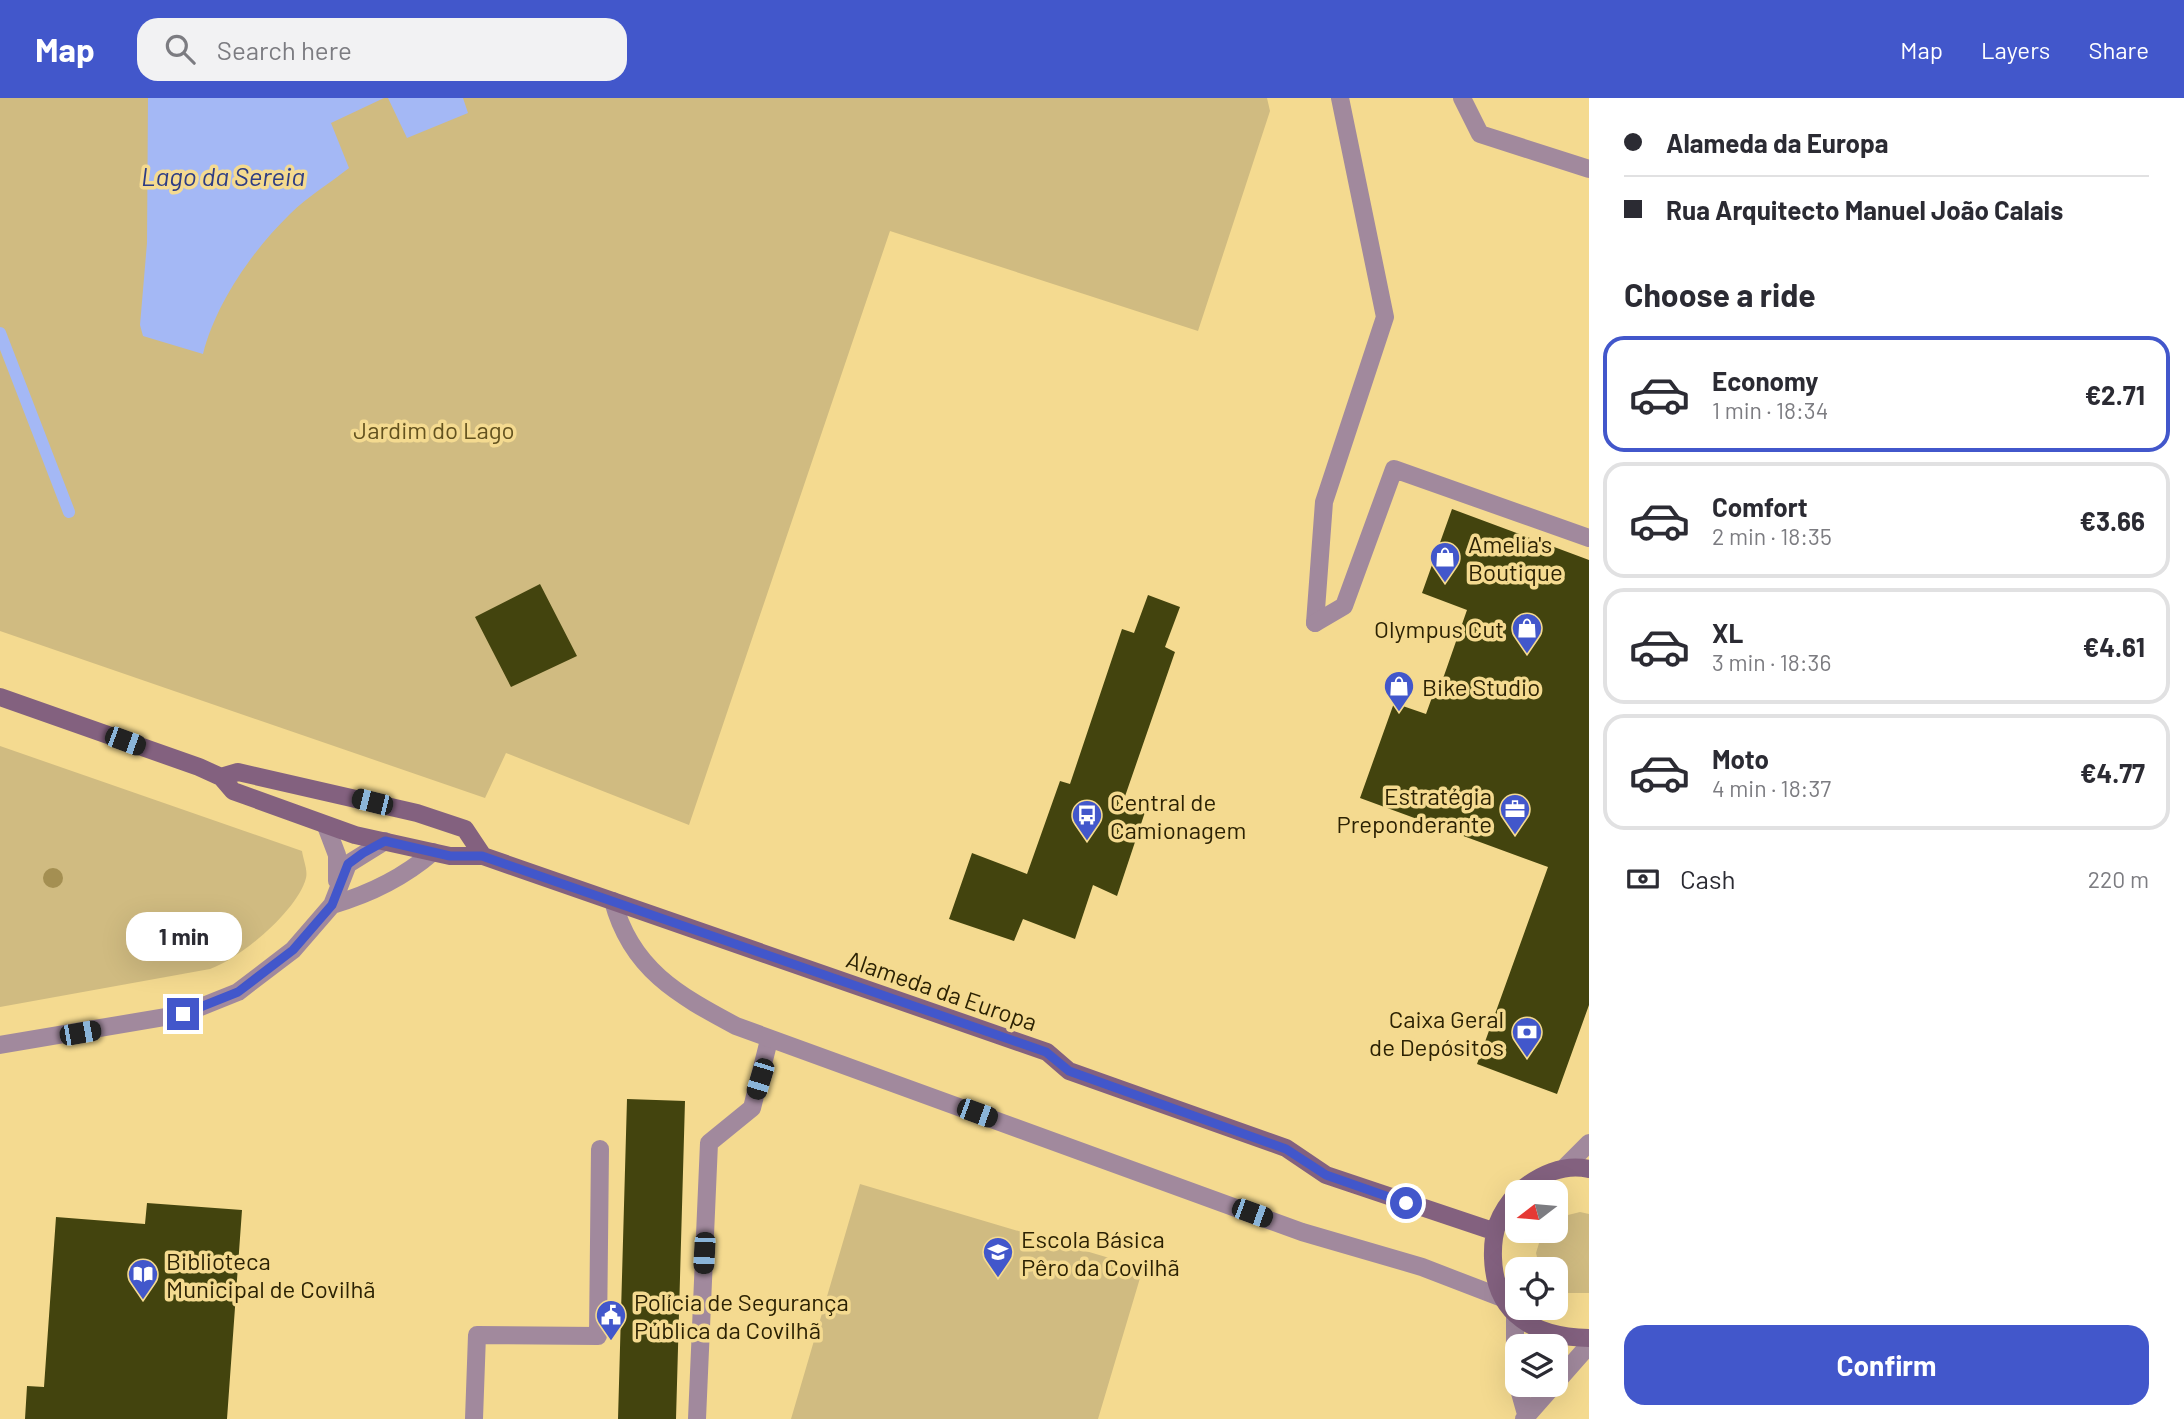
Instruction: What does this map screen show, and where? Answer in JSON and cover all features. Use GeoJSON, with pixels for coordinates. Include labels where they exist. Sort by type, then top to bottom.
{"type":"FeatureCollection","features":[{"type":"Feature","properties":{"kind":"main road","name":"Alameda da Europa"},"geometry":{"type":"LineString","coordinates":[[0,697],[221,777],[233,791],[326,826],[433,852],[482,856],[1046,1052],[1069,1071],[1286,1149],[1326,1175],[1493,1231]]}},
{"type":"Feature","properties":{"kind":"main road","name":"Alameda da Europa"},"geometry":{"type":"LineString","coordinates":[[221,777],[238,772],[417,813],[464,829],[482,856]]}},
{"type":"Feature","properties":{"kind":"main road"},"geometry":{"type":"LineString","coordinates":[[1536,1180],[1566,1166],[1589,1169]]}},
{"type":"Feature","properties":{"kind":"main road"},"geometry":{"type":"LineString","coordinates":[[1505,1213],[1493,1231],[1494,1271],[1500,1297],[1505,1303]]}},
{"type":"Feature","properties":{"kind":"main road"},"geometry":{"type":"LineString","coordinates":[[1523,1320],[1539,1330],[1564,1338],[1589,1338]]}},
{"type":"Feature","properties":{"kind":"street"},"geometry":{"type":"LineString","coordinates":[[1340,98],[1385,317],[1324,502],[1315,587],[1315,623],[1344,606],[1394,469],[1589,538]]}},
{"type":"Feature","properties":{"kind":"street"},"geometry":{"type":"LineString","coordinates":[[1462,98],[1480,134],[1589,169]]}},
{"type":"Feature","properties":{"kind":"street"},"geometry":{"type":"LineString","coordinates":[[326,826],[337,855],[337,880],[332,905]]}},
{"type":"Feature","properties":{"kind":"street"},"geometry":{"type":"LineString","coordinates":[[0,1045],[183,1014],[238,992],[293,950],[332,905],[348,864],[385,841]]}},
{"type":"Feature","properties":{"kind":"street"},"geometry":{"type":"LineString","coordinates":[[332,905],[367,895],[414,868],[433,852]]}},
{"type":"Feature","properties":{"kind":"street"},"geometry":{"type":"LineString","coordinates":[[613,901],[619,923],[629,943],[655,976],[689,1001],[769,1040],[1302,1232],[1422,1267],[1500,1297]]}},
{"type":"Feature","properties":{"kind":"street"},"geometry":{"type":"LineString","coordinates":[[697,1419],[709,1143],[752,1108],[769,1040]]}},
{"type":"Feature","properties":{"kind":"street"},"geometry":{"type":"LineString","coordinates":[[1566,1166],[1589,1143]]}},
{"type":"Feature","properties":{"kind":"street"},"geometry":{"type":"LineString","coordinates":[[474,1419],[477,1335],[598,1336],[600,1149]]}},
{"type":"Feature","properties":{"kind":"street"},"geometry":{"type":"LineString","coordinates":[[1515,1320],[1515,1374],[1525,1417]]}},
{"type":"Feature","properties":{"kind":"street"},"geometry":{"type":"LineString","coordinates":[[1525,1417],[1554,1388],[1589,1345]]}},
{"type":"Feature","properties":{"kind":"green space","name":"Jardim do Lago"},"geometry":{"type":"Polygon","coordinates":[[[0,98],[1267,98],[1270,111],[1198,331],[890,231],[689,825],[506,753],[485,798],[0,631],[0,98]]]}},
{"type":"Feature","properties":{"kind":"green space"},"geometry":{"type":"Polygon","coordinates":[[[0,746],[302,851],[306,878],[301,891],[266,932],[237,955],[210,969],[0,1007],[0,746]]]}},
{"type":"Feature","properties":{"kind":"green space"},"geometry":{"type":"Polygon","coordinates":[[[860,1184],[1143,1268],[1098,1419],[791,1419],[860,1184]]]}},
{"type":"Feature","properties":{"kind":"green space"},"geometry":{"type":"Polygon","coordinates":[[[1580,1212],[1589,1214],[1589,1293],[1568,1293],[1568,1257],[1537,1257],[1539,1243],[1568,1243],[1568,1215],[1580,1212]]]}},
{"type":"Feature","properties":{"kind":"water","name":"Lago da Sereia"},"geometry":{"type":"Polygon","coordinates":[[[148,98],[384,98],[331,123],[349,168],[297,208],[262,244],[226,297],[203,354],[143,336],[140,325],[147,243],[148,98]]]}},
{"type":"Feature","properties":{"kind":"water"},"geometry":{"type":"Polygon","coordinates":[[[388,98],[463,98],[468,113],[407,138],[388,98]]]}},
{"type":"Feature","properties":{"kind":"building"},"geometry":{"type":"Polygon","coordinates":[[[1452,509],[1589,560],[1589,1005],[1557,1094],[1477,1064],[1548,867],[1360,798],[1394,703],[1426,714],[1435,689],[1439,690],[1467,610],[1422,593],[1452,509]]]}},
{"type":"Feature","properties":{"kind":"building"},"geometry":{"type":"Polygon","coordinates":[[[540,584],[577,656],[511,687],[475,617],[540,584]]]}},
{"type":"Feature","properties":{"kind":"building"},"geometry":{"type":"Polygon","coordinates":[[[1148,595],[1180,607],[1165,647],[1175,652],[1122,805],[1145,812],[1117,896],[1093,885],[1075,939],[1023,919],[1014,941],[949,919],[972,853],[1027,874],[1060,781],[1070,784],[1122,629],[1134,633],[1148,595]]]}},
{"type":"Feature","properties":{"kind":"building"},"geometry":{"type":"Polygon","coordinates":[[[627,1099],[685,1101],[676,1419],[618,1419],[627,1099]]]}},
{"type":"Feature","properties":{"kind":"building","name":"Biblioteca Municipal de Covilhã"},"geometry":{"type":"Polygon","coordinates":[[[147,1203],[242,1210],[227,1419],[25,1419],[27,1386],[44,1387],[56,1217],[145,1224],[147,1203]]]}},
{"type":"Feature","properties":{"kind":"waterway"},"geometry":{"type":"LineString","coordinates":[[0,333],[69,512]]}},
{"type":"Feature","properties":{"kind":"place","name":"Amelia's Boutique"},"geometry":{"type":"Point","coordinates":[1445,584]}},
{"type":"Feature","properties":{"kind":"place","name":"Olympus Cut"},"geometry":{"type":"Point","coordinates":[1527,655]}},
{"type":"Feature","properties":{"kind":"place","name":"Bike Studio"},"geometry":{"type":"Point","coordinates":[1399,713]}},
{"type":"Feature","properties":{"kind":"place","name":"Estratégia Preponderante"},"geometry":{"type":"Point","coordinates":[1515,836]}},
{"type":"Feature","properties":{"kind":"place","name":"Central de Camionagem"},"geometry":{"type":"Point","coordinates":[1087,842]}},
{"type":"Feature","properties":{"kind":"place","name":"Caixa Geral de Depósitos"},"geometry":{"type":"Point","coordinates":[1527,1059]}},
{"type":"Feature","properties":{"kind":"place","name":"Escola Básica Pêro da Covilhã"},"geometry":{"type":"Point","coordinates":[998,1279]}},
{"type":"Feature","properties":{"kind":"place","name":"Biblioteca Municipal de Covilhã"},"geometry":{"type":"Point","coordinates":[143,1301]}},
{"type":"Feature","properties":{"kind":"place","name":"Polícia de Segurança Pública da Covilhã"},"geometry":{"type":"Point","coordinates":[611,1342]}},
{"type":"Feature","properties":{"kind":"route"},"geometry":{"type":"LineString","coordinates":[[183,1014],[238,992],[293,950],[332,905],[348,864],[385,841],[450,856],[482,856],[1046,1052],[1069,1071],[1286,1149],[1326,1175],[1406,1203]]}}]}
